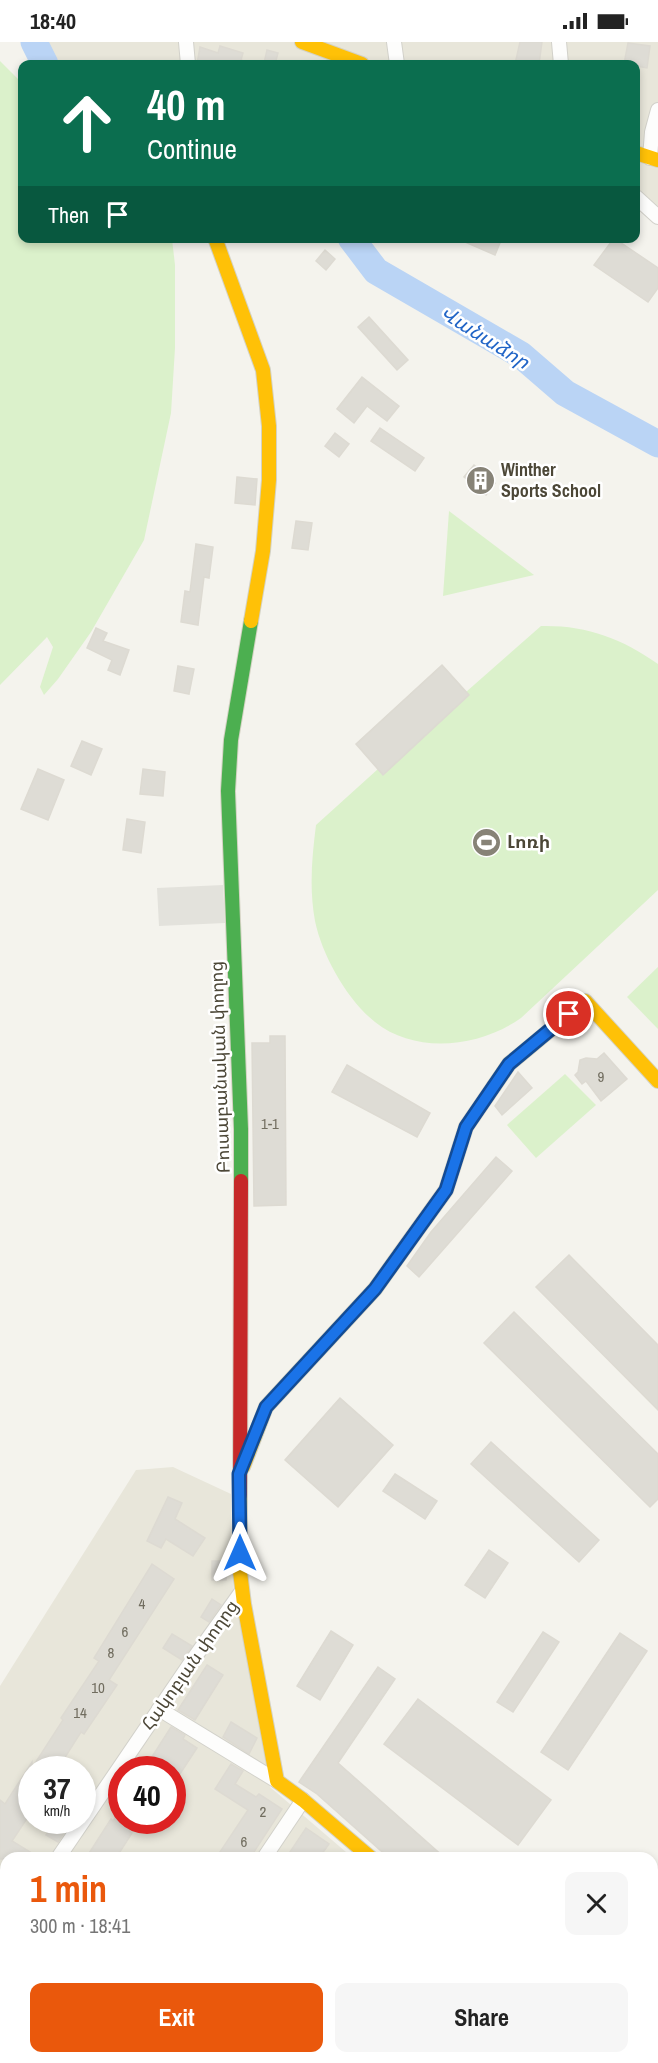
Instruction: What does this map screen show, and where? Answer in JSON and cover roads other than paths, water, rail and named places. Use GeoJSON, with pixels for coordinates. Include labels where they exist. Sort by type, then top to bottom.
{"type":"FeatureCollection","features":[{"type":"Feature","properties":{"kind":"street"},"geometry":{"type":"LineString","coordinates":[[302,42],[351,60]]}},
{"type":"Feature","properties":{"kind":"street"},"geometry":{"type":"LineString","coordinates":[[394,42],[396,60]]}},
{"type":"Feature","properties":{"kind":"street"},"geometry":{"type":"LineString","coordinates":[[560,42],[561,60]]}},
{"type":"Feature","properties":{"kind":"street"},"geometry":{"type":"LineString","coordinates":[[654,159],[652,132],[658,110]]}},
{"type":"Feature","properties":{"kind":"street"},"geometry":{"type":"LineString","coordinates":[[640,201],[658,217]]}},
{"type":"Feature","properties":{"kind":"street","name":"Բուսաբանական փողոց"},"geometry":{"type":"LineString","coordinates":[[216,243],[263,370],[269,426],[269,480],[262,551],[231,740],[228,791],[241,1129],[240,1572],[277,1781]]}},
{"type":"Feature","properties":{"kind":"street"},"geometry":{"type":"LineString","coordinates":[[239,1474],[266,1407],[375,1289],[446,1190],[466,1127],[509,1064],[585,1000],[658,1081]]}},
{"type":"Feature","properties":{"kind":"street","name":"Հակոբյան փողոց"},"geometry":{"type":"LineString","coordinates":[[62,1852],[242,1591]]}},
{"type":"Feature","properties":{"kind":"street"},"geometry":{"type":"LineString","coordinates":[[159,1709],[277,1781],[364,1852]]}},
{"type":"Feature","properties":{"kind":"street"},"geometry":{"type":"LineString","coordinates":[[268,1852],[303,1800]]}},
{"type":"Feature","properties":{"kind":"waterway","name":"Վանաձոր"},"geometry":{"type":"LineString","coordinates":[[34,42],[43,60]]}},
{"type":"Feature","properties":{"kind":"waterway","name":"Վանաձոր"},"geometry":{"type":"LineString","coordinates":[[355,243],[376,271],[521,355],[565,393],[658,444]]}},
{"type":"Feature","properties":{"kind":"place","name":"Winther Sports School"},"geometry":{"type":"Point","coordinates":[480,480]}},
{"type":"Feature","properties":{"kind":"place","name":"Լոռի"},"geometry":{"type":"Point","coordinates":[486,842]}}]}
